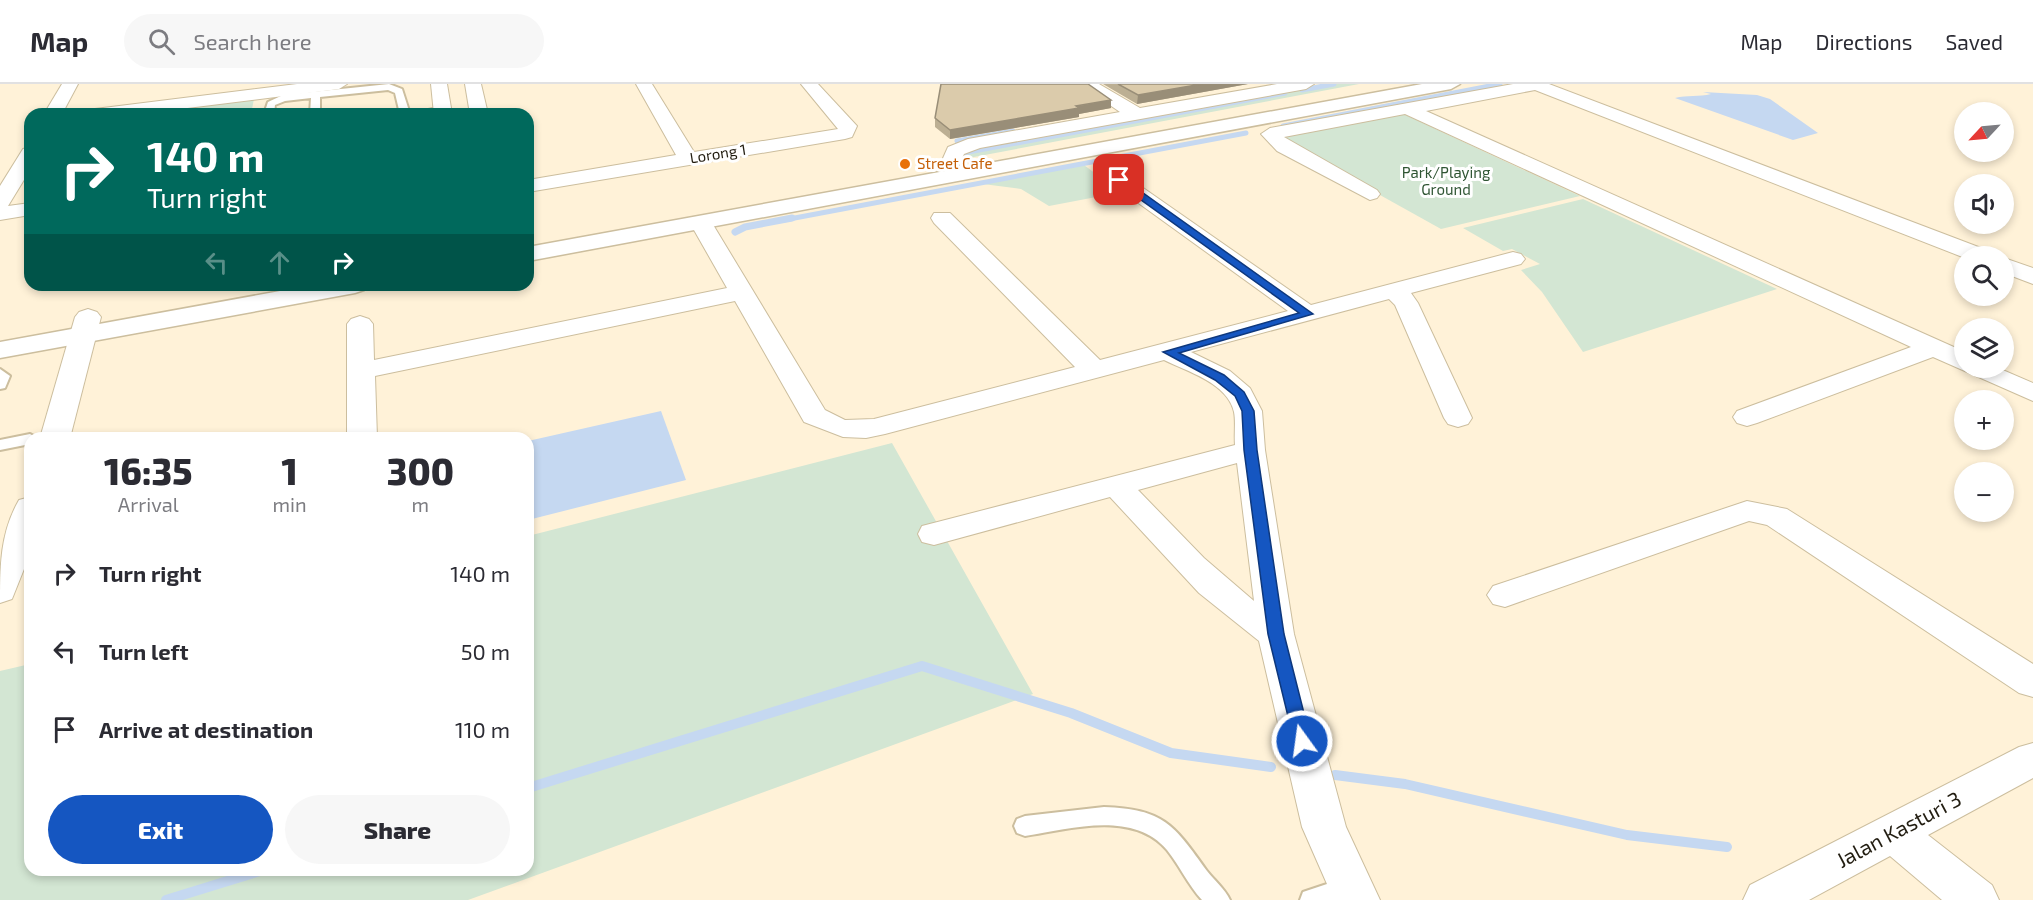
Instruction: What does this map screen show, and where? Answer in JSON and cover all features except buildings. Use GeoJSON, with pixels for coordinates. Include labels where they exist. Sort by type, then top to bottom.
{"type":"FeatureCollection","features":[{"type":"Feature","properties":{"kind":"street"},"geometry":{"type":"LineString","coordinates":[[56,108],[70,84]]}},
{"type":"Feature","properties":{"kind":"street"},"geometry":{"type":"LineString","coordinates":[[132,108],[250,89],[339,84]]}},
{"type":"Feature","properties":{"kind":"street"},"geometry":{"type":"LineString","coordinates":[[439,84],[442,108]]}},
{"type":"Feature","properties":{"kind":"street"},"geometry":{"type":"LineString","coordinates":[[473,84],[476,108]]}},
{"type":"Feature","properties":{"kind":"street"},"geometry":{"type":"LineString","coordinates":[[644,84],[688,159]]}},
{"type":"Feature","properties":{"kind":"street"},"geometry":{"type":"LineString","coordinates":[[1087,84],[1137,114]]}},
{"type":"Feature","properties":{"kind":"street"},"geometry":{"type":"LineString","coordinates":[[950,165],[955,151],[975,143],[1282,86],[1306,84]]}},
{"type":"Feature","properties":{"kind":"street"},"geometry":{"type":"LineString","coordinates":[[534,253],[701,224],[1240,117],[1329,95],[1388,84]]}},
{"type":"Feature","properties":{"kind":"street"},"geometry":{"type":"LineString","coordinates":[[534,239],[950,165],[1450,84]]}},
{"type":"Feature","properties":{"kind":"street","name":"Lorong 1"},"geometry":{"type":"LineString","coordinates":[[534,185],[845,132],[848,126],[809,85]]}},
{"type":"Feature","properties":{"kind":"street"},"geometry":{"type":"LineString","coordinates":[[1270,134],[1536,85],[1955,246]]}},
{"type":"Feature","properties":{"kind":"street"},"geometry":{"type":"LineString","coordinates":[[1282,86],[1298,93],[1329,95]]}},
{"type":"Feature","properties":{"kind":"street"},"geometry":{"type":"LineString","coordinates":[[1406,108],[1954,357]]}},
{"type":"Feature","properties":{"kind":"street"},"geometry":{"type":"LineString","coordinates":[[1240,117],[1270,134],[1284,147],[1370,194]]}},
{"type":"Feature","properties":{"kind":"street"},"geometry":{"type":"LineString","coordinates":[[0,203],[17,165]]}},
{"type":"Feature","properties":{"kind":"street"},"geometry":{"type":"LineString","coordinates":[[1119,180],[1308,314]]}},
{"type":"Feature","properties":{"kind":"street"},"geometry":{"type":"LineString","coordinates":[[0,214],[24,210]]}},
{"type":"Feature","properties":{"kind":"street"},"geometry":{"type":"LineString","coordinates":[[942,218],[1094,370]]}},
{"type":"Feature","properties":{"kind":"street"},"geometry":{"type":"LineString","coordinates":[[701,224],[814,416],[851,431],[875,428],[1169,352],[1513,259]]}},
{"type":"Feature","properties":{"kind":"street"},"geometry":{"type":"LineString","coordinates":[[2014,269],[2033,277]]}},
{"type":"Feature","properties":{"kind":"street"},"geometry":{"type":"LineString","coordinates":[[0,350],[86,326],[243,291]]}},
{"type":"Feature","properties":{"kind":"street"},"geometry":{"type":"LineString","coordinates":[[0,333],[86,326],[316,291]]}},
{"type":"Feature","properties":{"kind":"street"},"geometry":{"type":"LineString","coordinates":[[1395,291],[1406,303],[1458,418]]}},
{"type":"Feature","properties":{"kind":"street"},"geometry":{"type":"LineString","coordinates":[[361,371],[740,293]]}},
{"type":"Feature","properties":{"kind":"street"},"geometry":{"type":"LineString","coordinates":[[360,324],[362,432]]}},
{"type":"Feature","properties":{"kind":"street"},"geometry":{"type":"LineString","coordinates":[[46,432],[86,326]]}},
{"type":"Feature","properties":{"kind":"street"},"geometry":{"type":"LineString","coordinates":[[1747,417],[1933,348]]}},
{"type":"Feature","properties":{"kind":"street"},"geometry":{"type":"LineString","coordinates":[[1169,352],[1220,377],[1240,394],[1248,411],[1250,450],[1276,634],[1324,827],[1354,894]]}},
{"type":"Feature","properties":{"kind":"street"},"geometry":{"type":"LineString","coordinates":[[1999,378],[2033,393]]}},
{"type":"Feature","properties":{"kind":"street"},"geometry":{"type":"LineString","coordinates":[[934,534],[1250,450]]}},
{"type":"Feature","properties":{"kind":"street"},"geometry":{"type":"LineString","coordinates":[[1117,486],[1212,587],[1244,614],[1276,634]]}},
{"type":"Feature","properties":{"kind":"street"},"geometry":{"type":"LineString","coordinates":[[1505,595],[1747,511],[1762,511],[1776,516],[2033,683]]}},
{"type":"Feature","properties":{"kind":"street"},"geometry":{"type":"LineString","coordinates":[[0,591],[24,524]]}},
{"type":"Feature","properties":{"kind":"street","name":"Jalan Kasturi 3"},"geometry":{"type":"LineString","coordinates":[[1766,900],[2033,759]]}},
{"type":"Feature","properties":{"kind":"street"},"geometry":{"type":"LineString","coordinates":[[1893,833],[1976,900]]}},
{"type":"Feature","properties":{"kind":"lane"},"geometry":{"type":"LineString","coordinates":[[270,108],[275,101],[372,88],[396,88],[399,90],[404,108]]}},
{"type":"Feature","properties":{"kind":"lane"},"geometry":{"type":"LineString","coordinates":[[315,108],[316,95]]}},
{"type":"Feature","properties":{"kind":"lane"},"geometry":{"type":"LineString","coordinates":[[0,373],[3,376],[0,385]]}},
{"type":"Feature","properties":{"kind":"lane"},"geometry":{"type":"LineString","coordinates":[[0,445],[24,441]]}},
{"type":"Feature","properties":{"kind":"lane"},"geometry":{"type":"LineString","coordinates":[[1025,826],[1117,816],[1143,820],[1173,841],[1189,867],[1218,900]]}},
{"type":"Feature","properties":{"kind":"lane"},"geometry":{"type":"LineString","coordinates":[[1312,900],[1354,894]]}},
{"type":"Feature","properties":{"kind":"green space"},"geometry":{"type":"Polygon","coordinates":[[[1325,84],[1359,84],[958,160],[955,152],[1325,84]]]}},
{"type":"Feature","properties":{"kind":"green space"},"geometry":{"type":"Polygon","coordinates":[[[254,99],[252,108],[183,108],[254,99]]]}},
{"type":"Feature","properties":{"kind":"green space","name":"Park/Playing Ground"},"geometry":{"type":"Polygon","coordinates":[[[1399,112],[1580,196],[1441,229],[1274,136],[1399,112]]]}},
{"type":"Feature","properties":{"kind":"green space"},"geometry":{"type":"Polygon","coordinates":[[[1084,165],[1104,180],[1101,185],[1112,194],[1049,206],[1021,189],[983,184],[1084,165]]]}},
{"type":"Feature","properties":{"kind":"green space"},"geometry":{"type":"Polygon","coordinates":[[[1583,199],[1777,289],[1583,352],[1542,292],[1521,270],[1540,264],[1512,249],[1503,251],[1463,228],[1583,199]]]}},
{"type":"Feature","properties":{"kind":"green space"},"geometry":{"type":"Polygon","coordinates":[[[892,443],[1033,694],[534,876],[534,534],[892,443]]]}},
{"type":"Feature","properties":{"kind":"green space"},"geometry":{"type":"Polygon","coordinates":[[[24,665],[24,876],[534,876],[468,900],[0,900],[0,671],[24,665]]]}},
{"type":"Feature","properties":{"kind":"water"},"geometry":{"type":"Polygon","coordinates":[[[1703,92],[1757,95],[1770,99],[1818,133],[1793,140],[1675,98],[1711,94],[1703,92]]]}},
{"type":"Feature","properties":{"kind":"water"},"geometry":{"type":"Polygon","coordinates":[[[661,411],[686,480],[534,518],[534,440],[661,411]]]}},
{"type":"Feature","properties":{"kind":"waterway"},"geometry":{"type":"LineString","coordinates":[[1302,90],[1334,84]]}},
{"type":"Feature","properties":{"kind":"waterway"},"geometry":{"type":"LineString","coordinates":[[1283,126],[1500,84]]}},
{"type":"Feature","properties":{"kind":"waterway"},"geometry":{"type":"LineString","coordinates":[[963,153],[1285,93]]}},
{"type":"Feature","properties":{"kind":"waterway"},"geometry":{"type":"LineString","coordinates":[[957,141],[1013,131]]}},
{"type":"Feature","properties":{"kind":"waterway"},"geometry":{"type":"LineString","coordinates":[[784,220],[1246,133]]}},
{"type":"Feature","properties":{"kind":"waterway"},"geometry":{"type":"LineString","coordinates":[[735,232],[745,227],[792,218]]}},
{"type":"Feature","properties":{"kind":"waterway"},"geometry":{"type":"LineString","coordinates":[[534,786],[922,666],[1071,713],[1171,753],[1271,767]]}},
{"type":"Feature","properties":{"kind":"waterway"},"geometry":{"type":"LineString","coordinates":[[1335,775],[1405,784],[1627,835],[1727,847]]}},
{"type":"Feature","properties":{"kind":"waterway"},"geometry":{"type":"LineString","coordinates":[[166,900],[244,876]]}},
{"type":"Feature","properties":{"kind":"place","name":"Street Cafe"},"geometry":{"type":"Point","coordinates":[905,164]}},
{"type":"Feature","properties":{"kind":"route"},"geometry":{"type":"LineString","coordinates":[[1119,180],[1308,314],[1169,352],[1220,377],[1240,394],[1248,411],[1250,450],[1276,634],[1302,741]]}}]}
